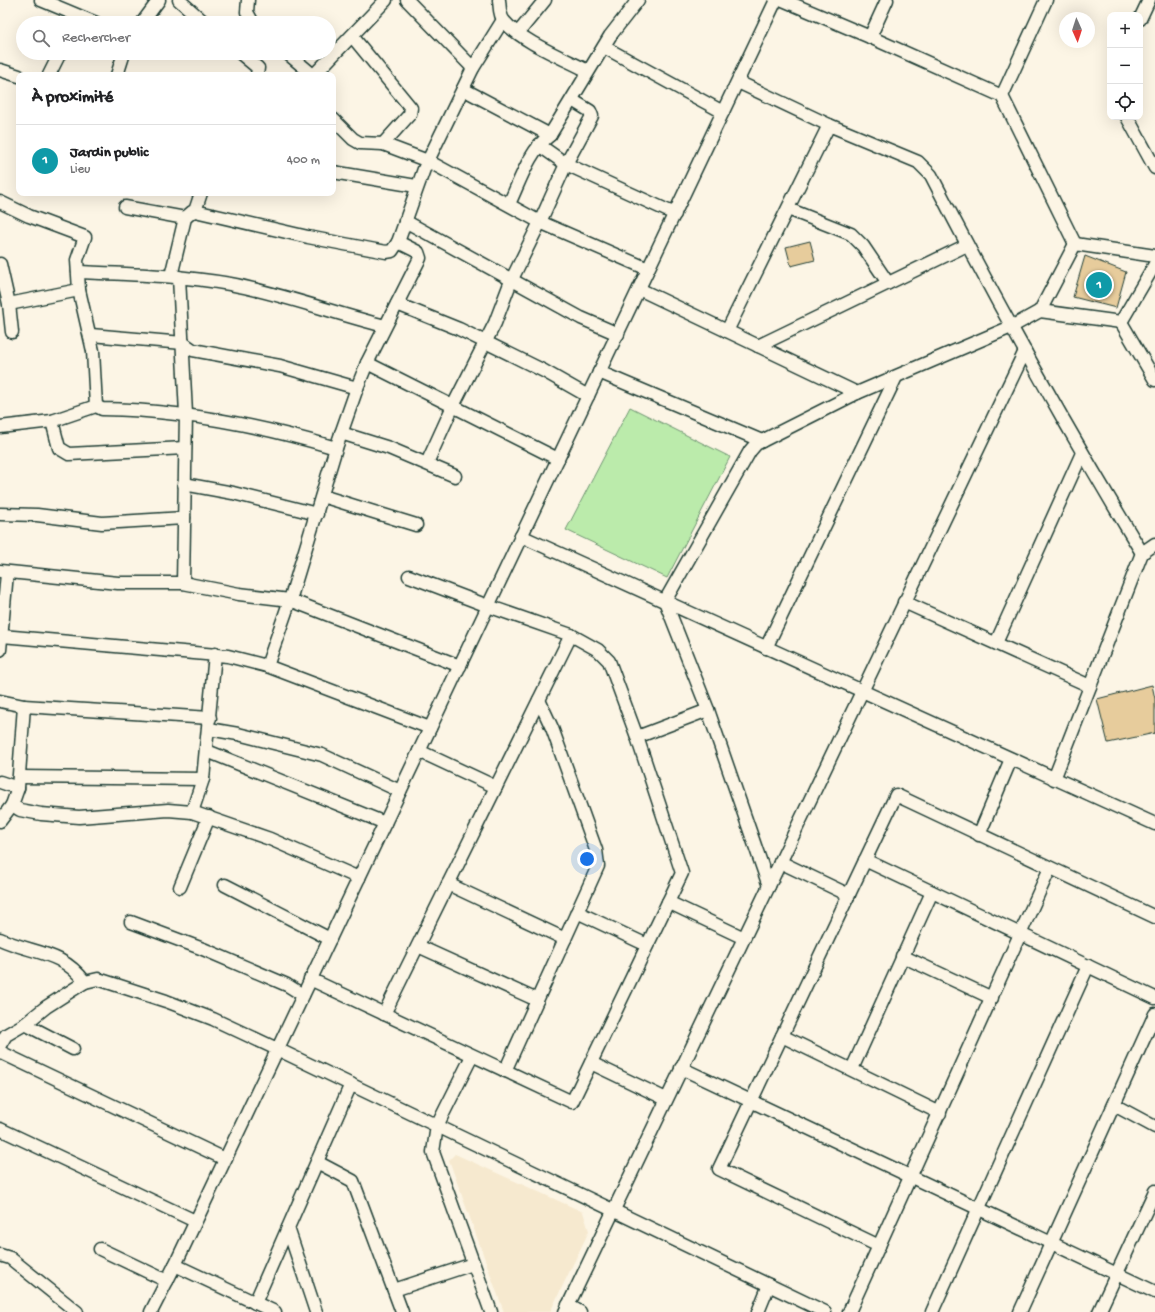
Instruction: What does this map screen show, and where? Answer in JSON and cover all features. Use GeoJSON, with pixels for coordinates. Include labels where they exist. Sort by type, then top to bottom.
{"type":"FeatureCollection","features":[{"type":"Feature","properties":{"kind":"street"},"geometry":{"type":"LineString","coordinates":[[41,0],[70,16]]}},
{"type":"Feature","properties":{"kind":"street"},"geometry":{"type":"LineString","coordinates":[[147,16],[159,0]]}},
{"type":"Feature","properties":{"kind":"street"},"geometry":{"type":"LineString","coordinates":[[179,0],[198,16]]}},
{"type":"Feature","properties":{"kind":"street"},"geometry":{"type":"LineString","coordinates":[[248,0],[247,12],[249,16]]}},
{"type":"Feature","properties":{"kind":"street"},"geometry":{"type":"LineString","coordinates":[[336,52],[386,0]]}},
{"type":"Feature","properties":{"kind":"street"},"geometry":{"type":"LineString","coordinates":[[407,0],[473,68]]}},
{"type":"Feature","properties":{"kind":"street"},"geometry":{"type":"LineString","coordinates":[[499,0],[503,20],[518,34],[588,71]]}},
{"type":"Feature","properties":{"kind":"street"},"geometry":{"type":"LineString","coordinates":[[518,34],[545,0]]}},
{"type":"Feature","properties":{"kind":"street"},"geometry":{"type":"LineString","coordinates":[[151,1312],[167,1282],[776,0]]}},
{"type":"Feature","properties":{"kind":"street"},"geometry":{"type":"LineString","coordinates":[[783,0],[1002,96],[1075,244]]}},
{"type":"Feature","properties":{"kind":"street"},"geometry":{"type":"LineString","coordinates":[[870,37],[887,0]]}},
{"type":"Feature","properties":{"kind":"street"},"geometry":{"type":"LineString","coordinates":[[1002,96],[1046,0]]}},
{"type":"Feature","properties":{"kind":"street"},"geometry":{"type":"LineString","coordinates":[[1143,13],[1149,0]]}},
{"type":"Feature","properties":{"kind":"street"},"geometry":{"type":"LineString","coordinates":[[509,204],[529,162],[539,145],[550,135],[610,36],[635,1]]}},
{"type":"Feature","properties":{"kind":"street"},"geometry":{"type":"LineString","coordinates":[[183,583],[186,414],[183,343],[175,277],[185,218],[195,211],[308,237],[386,252],[392,251],[398,242],[416,186],[428,161],[473,68],[503,20]]}},
{"type":"Feature","properties":{"kind":"street"},"geometry":{"type":"LineString","coordinates":[[352,36],[411,108],[410,114],[383,144]]}},
{"type":"Feature","properties":{"kind":"street"},"geometry":{"type":"LineString","coordinates":[[604,47],[723,112]]}},
{"type":"Feature","properties":{"kind":"street"},"geometry":{"type":"LineString","coordinates":[[50,72],[56,60]]}},
{"type":"Feature","properties":{"kind":"street"},"geometry":{"type":"LineString","coordinates":[[118,72],[122,60]]}},
{"type":"Feature","properties":{"kind":"street"},"geometry":{"type":"LineString","coordinates":[[255,60],[258,68],[257,72]]}},
{"type":"Feature","properties":{"kind":"street"},"geometry":{"type":"LineString","coordinates":[[296,60],[310,72]]}},
{"type":"Feature","properties":{"kind":"street"},"geometry":{"type":"LineString","coordinates":[[317,72],[329,60]]}},
{"type":"Feature","properties":{"kind":"street"},"geometry":{"type":"LineString","coordinates":[[0,70],[16,75]]}},
{"type":"Feature","properties":{"kind":"street"},"geometry":{"type":"LineString","coordinates":[[738,82],[829,125],[918,162],[926,168],[932,175],[967,245],[1011,327],[1082,453],[1142,552]]}},
{"type":"Feature","properties":{"kind":"street"},"geometry":{"type":"LineString","coordinates":[[463,89],[550,135]]}},
{"type":"Feature","properties":{"kind":"street"},"geometry":{"type":"LineString","coordinates":[[427,464],[453,406],[501,309],[511,280],[540,222],[566,164],[592,116],[590,111],[572,100]]}},
{"type":"Feature","properties":{"kind":"street"},"geometry":{"type":"LineString","coordinates":[[1129,120],[1153,161]]}},
{"type":"Feature","properties":{"kind":"street"},"geometry":{"type":"LineString","coordinates":[[336,122],[353,140],[360,143],[383,144],[428,161],[540,222],[648,269]]}},
{"type":"Feature","properties":{"kind":"street"},"geometry":{"type":"LineString","coordinates":[[726,331],[829,125]]}},
{"type":"Feature","properties":{"kind":"street"},"geometry":{"type":"LineString","coordinates":[[539,145],[566,164],[675,214]]}},
{"type":"Feature","properties":{"kind":"street"},"geometry":{"type":"LineString","coordinates":[[336,173],[416,186]]}},
{"type":"Feature","properties":{"kind":"street"},"geometry":{"type":"LineString","coordinates":[[195,211],[200,196]]}},
{"type":"Feature","properties":{"kind":"street"},"geometry":{"type":"LineString","coordinates":[[0,202],[29,216],[85,237],[78,252],[79,290],[94,351],[96,406]]}},
{"type":"Feature","properties":{"kind":"street"},"geometry":{"type":"LineString","coordinates":[[125,207],[185,218]]}},
{"type":"Feature","properties":{"kind":"street"},"geometry":{"type":"LineString","coordinates":[[788,209],[851,234],[863,246],[888,283]]}},
{"type":"Feature","properties":{"kind":"street"},"geometry":{"type":"LineString","coordinates":[[405,222],[580,318],[618,334]]}},
{"type":"Feature","properties":{"kind":"street"},"geometry":{"type":"LineString","coordinates":[[267,666],[290,600],[336,448],[357,388],[367,363],[398,304],[420,257],[416,251],[398,242]]}},
{"type":"Feature","properties":{"kind":"street"},"geometry":{"type":"LineString","coordinates":[[1075,244],[1155,256]]}},
{"type":"Feature","properties":{"kind":"street"},"geometry":{"type":"LineString","coordinates":[[665,601],[750,451],[762,441],[857,393],[1011,327],[1040,311],[1075,244]]}},
{"type":"Feature","properties":{"kind":"street"},"geometry":{"type":"LineString","coordinates":[[758,346],[967,245]]}},
{"type":"Feature","properties":{"kind":"street"},"geometry":{"type":"LineString","coordinates":[[0,264],[9,304],[12,332]]}},
{"type":"Feature","properties":{"kind":"street"},"geometry":{"type":"LineString","coordinates":[[1121,322],[1155,264]]}},
{"type":"Feature","properties":{"kind":"street"},"geometry":{"type":"LineString","coordinates":[[78,272],[175,277],[246,288],[386,326]]}},
{"type":"Feature","properties":{"kind":"street"},"geometry":{"type":"LineString","coordinates":[[639,289],[857,393]]}},
{"type":"Feature","properties":{"kind":"street"},"geometry":{"type":"LineString","coordinates":[[9,304],[79,290]]}},
{"type":"Feature","properties":{"kind":"street"},"geometry":{"type":"LineString","coordinates":[[398,304],[442,320],[544,370],[588,396]]}},
{"type":"Feature","properties":{"kind":"street"},"geometry":{"type":"LineString","coordinates":[[1040,311],[1121,322]]}},
{"type":"Feature","properties":{"kind":"street"},"geometry":{"type":"LineString","coordinates":[[1121,322],[1155,380]]}},
{"type":"Feature","properties":{"kind":"street"},"geometry":{"type":"LineString","coordinates":[[91,335],[183,343],[193,350],[280,366],[357,388]]}},
{"type":"Feature","properties":{"kind":"street"},"geometry":{"type":"LineString","coordinates":[[580,1312],[566,1309],[1025,351]]}},
{"type":"Feature","properties":{"kind":"street"},"geometry":{"type":"LineString","coordinates":[[367,363],[558,459]]}},
{"type":"Feature","properties":{"kind":"street"},"geometry":{"type":"LineString","coordinates":[[599,372],[762,441]]}},
{"type":"Feature","properties":{"kind":"street"},"geometry":{"type":"LineString","coordinates":[[766,648],[896,377]]}},
{"type":"Feature","properties":{"kind":"street"},"geometry":{"type":"LineString","coordinates":[[0,427],[52,421],[96,406],[102,409],[186,414],[273,430],[336,448]]}},
{"type":"Feature","properties":{"kind":"street"},"geometry":{"type":"LineString","coordinates":[[52,421],[59,448],[70,454],[185,448]]}},
{"type":"Feature","properties":{"kind":"street"},"geometry":{"type":"LineString","coordinates":[[341,433],[389,448],[455,476]]}},
{"type":"Feature","properties":{"kind":"street"},"geometry":{"type":"LineString","coordinates":[[996,643],[1082,453]]}},
{"type":"Feature","properties":{"kind":"street"},"geometry":{"type":"LineString","coordinates":[[184,484],[233,493],[317,514]]}},
{"type":"Feature","properties":{"kind":"street"},"geometry":{"type":"LineString","coordinates":[[322,496],[416,525]]}},
{"type":"Feature","properties":{"kind":"street"},"geometry":{"type":"LineString","coordinates":[[0,514],[37,514],[102,522],[184,518]]}},
{"type":"Feature","properties":{"kind":"street"},"geometry":{"type":"LineString","coordinates":[[521,536],[1155,824]]}},
{"type":"Feature","properties":{"kind":"street"},"geometry":{"type":"LineString","coordinates":[[1054,779],[1142,552],[1155,544]]}},
{"type":"Feature","properties":{"kind":"street"},"geometry":{"type":"LineString","coordinates":[[0,650],[2,636],[4,572],[136,584],[183,583],[239,594],[290,600],[460,666]]}},
{"type":"Feature","properties":{"kind":"street"},"geometry":{"type":"LineString","coordinates":[[310,980],[572,1102],[682,873],[637,737],[609,661],[598,650],[571,635],[409,576]]}},
{"type":"Feature","properties":{"kind":"street"},"geometry":{"type":"LineString","coordinates":[[665,601],[708,710],[769,886]]}},
{"type":"Feature","properties":{"kind":"street"},"geometry":{"type":"LineString","coordinates":[[904,602],[1090,686]]}},
{"type":"Feature","properties":{"kind":"street"},"geometry":{"type":"LineString","coordinates":[[384,1014],[571,635]]}},
{"type":"Feature","properties":{"kind":"street"},"geometry":{"type":"LineString","coordinates":[[2,636],[43,641],[215,654],[267,666],[430,728]]}},
{"type":"Feature","properties":{"kind":"street"},"geometry":{"type":"LineString","coordinates":[[192,812],[204,779],[215,654]]}},
{"type":"Feature","properties":{"kind":"street"},"geometry":{"type":"LineString","coordinates":[[505,1071],[598,866],[596,850],[552,728],[539,700]]}},
{"type":"Feature","properties":{"kind":"street"},"geometry":{"type":"LineString","coordinates":[[0,701],[24,706],[210,724],[238,734],[322,754],[400,791]]}},
{"type":"Feature","properties":{"kind":"street"},"geometry":{"type":"LineString","coordinates":[[0,820],[12,806],[19,782],[24,706]]}},
{"type":"Feature","properties":{"kind":"street"},"geometry":{"type":"LineString","coordinates":[[637,737],[708,710]]}},
{"type":"Feature","properties":{"kind":"street"},"geometry":{"type":"LineString","coordinates":[[206,751],[385,823]]}},
{"type":"Feature","properties":{"kind":"street"},"geometry":{"type":"LineString","coordinates":[[419,751],[496,787]]}},
{"type":"Feature","properties":{"kind":"street"},"geometry":{"type":"LineString","coordinates":[[979,835],[1011,759]]}},
{"type":"Feature","properties":{"kind":"street"},"geometry":{"type":"LineString","coordinates":[[0,782],[204,779]]}},
{"type":"Feature","properties":{"kind":"street"},"geometry":{"type":"LineString","coordinates":[[879,1246],[719,1169],[896,795],[1155,917]]}},
{"type":"Feature","properties":{"kind":"street"},"geometry":{"type":"LineString","coordinates":[[12,806],[20,810],[41,814],[79,817],[168,810],[192,812],[270,839],[359,878]]}},
{"type":"Feature","properties":{"kind":"street"},"geometry":{"type":"LineString","coordinates":[[180,888],[209,817]]}},
{"type":"Feature","properties":{"kind":"street"},"geometry":{"type":"LineString","coordinates":[[866,860],[1155,998]]}},
{"type":"Feature","properties":{"kind":"street"},"geometry":{"type":"LineString","coordinates":[[780,862],[849,895]]}},
{"type":"Feature","properties":{"kind":"street"},"geometry":{"type":"LineString","coordinates":[[849,1312],[1050,868]]}},
{"type":"Feature","properties":{"kind":"street"},"geometry":{"type":"LineString","coordinates":[[448,884],[565,939]]}},
{"type":"Feature","properties":{"kind":"street"},"geometry":{"type":"LineString","coordinates":[[225,885],[330,939]]}},
{"type":"Feature","properties":{"kind":"street"},"geometry":{"type":"LineString","coordinates":[[852,1069],[932,892]]}},
{"type":"Feature","properties":{"kind":"street"},"geometry":{"type":"LineString","coordinates":[[668,902],[744,938]]}},
{"type":"Feature","properties":{"kind":"street"},"geometry":{"type":"LineString","coordinates":[[577,912],[647,945]]}},
{"type":"Feature","properties":{"kind":"street"},"geometry":{"type":"LineString","coordinates":[[131,922],[203,949],[287,985],[303,995]]}},
{"type":"Feature","properties":{"kind":"street"},"geometry":{"type":"LineString","coordinates":[[0,939],[63,960],[75,969],[85,982]]}},
{"type":"Feature","properties":{"kind":"street"},"geometry":{"type":"LineString","coordinates":[[418,946],[537,1000]]}},
{"type":"Feature","properties":{"kind":"street"},"geometry":{"type":"LineString","coordinates":[[902,956],[992,998]]}},
{"type":"Feature","properties":{"kind":"street"},"geometry":{"type":"LineString","coordinates":[[932,1312],[1088,966]]}},
{"type":"Feature","properties":{"kind":"street"},"geometry":{"type":"LineString","coordinates":[[2,1037],[25,1024],[46,1007],[85,982],[98,979],[166,1001],[213,1019],[277,1049],[825,1312]]}},
{"type":"Feature","properties":{"kind":"street"},"geometry":{"type":"LineString","coordinates":[[1020,1312],[1155,1014]]}},
{"type":"Feature","properties":{"kind":"street"},"geometry":{"type":"LineString","coordinates":[[25,1024],[73,1049]]}},
{"type":"Feature","properties":{"kind":"street"},"geometry":{"type":"LineString","coordinates":[[782,1036],[940,1112]]}},
{"type":"Feature","properties":{"kind":"street"},"geometry":{"type":"LineString","coordinates":[[0,1052],[225,1159]]}},
{"type":"Feature","properties":{"kind":"street"},"geometry":{"type":"LineString","coordinates":[[472,1056],[437,1126],[433,1152],[491,1312]]}},
{"type":"Feature","properties":{"kind":"street"},"geometry":{"type":"LineString","coordinates":[[591,1063],[666,1099]]}},
{"type":"Feature","properties":{"kind":"street"},"geometry":{"type":"LineString","coordinates":[[682,1068],[1155,1292]]}},
{"type":"Feature","properties":{"kind":"street"},"geometry":{"type":"LineString","coordinates":[[255,1303],[351,1084]]}},
{"type":"Feature","properties":{"kind":"street"},"geometry":{"type":"LineString","coordinates":[[1114,1105],[1155,1127]]}},
{"type":"Feature","properties":{"kind":"street"},"geometry":{"type":"LineString","coordinates":[[0,1129],[195,1221]]}},
{"type":"Feature","properties":{"kind":"street"},"geometry":{"type":"LineString","coordinates":[[317,1162],[353,1181],[402,1312]]}},
{"type":"Feature","properties":{"kind":"street"},"geometry":{"type":"LineString","coordinates":[[1100,1312],[1155,1190]]}},
{"type":"Feature","properties":{"kind":"street"},"geometry":{"type":"LineString","coordinates":[[288,1228],[316,1312]]}},
{"type":"Feature","properties":{"kind":"street"},"geometry":{"type":"LineString","coordinates":[[100,1249],[167,1282]]}},
{"type":"Feature","properties":{"kind":"street"},"geometry":{"type":"LineString","coordinates":[[0,1255],[10,1258],[77,1312]]}},
{"type":"Feature","properties":{"kind":"street"},"geometry":{"type":"LineString","coordinates":[[394,1290],[473,1264]]}},
{"type":"Feature","properties":{"kind":"street"},"geometry":{"type":"LineString","coordinates":[[175,1265],[275,1312]]}},
{"type":"Feature","properties":{"kind":"street"},"geometry":{"type":"LineString","coordinates":[[758,1312],[769,1285]]}},
{"type":"Feature","properties":{"kind":"shaded area"},"geometry":{"type":"Polygon","coordinates":[[[455,1154],[583,1212],[589,1231],[550,1312],[504,1312],[449,1160],[455,1154]]]}},
{"type":"Feature","properties":{"kind":"green space"},"geometry":{"type":"Polygon","coordinates":[[[630,407],[730,457],[667,578],[566,530],[630,407]]]}},
{"type":"Feature","properties":{"kind":"building"},"geometry":{"type":"Polygon","coordinates":[[[810,241],[815,260],[791,266],[786,247],[810,241]]]}},
{"type":"Feature","properties":{"kind":"building"},"geometry":{"type":"Polygon","coordinates":[[[1085,256],[1126,272],[1116,308],[1073,297],[1085,256]]]}},
{"type":"Feature","properties":{"kind":"building"},"geometry":{"type":"Polygon","coordinates":[[[1152,685],[1155,699],[1155,733],[1108,743],[1097,699],[1152,685]]]}},
{"type":"Feature","properties":{"kind":"place","name":"Jardin public"},"geometry":{"type":"Point","coordinates":[1099,285]}}]}
